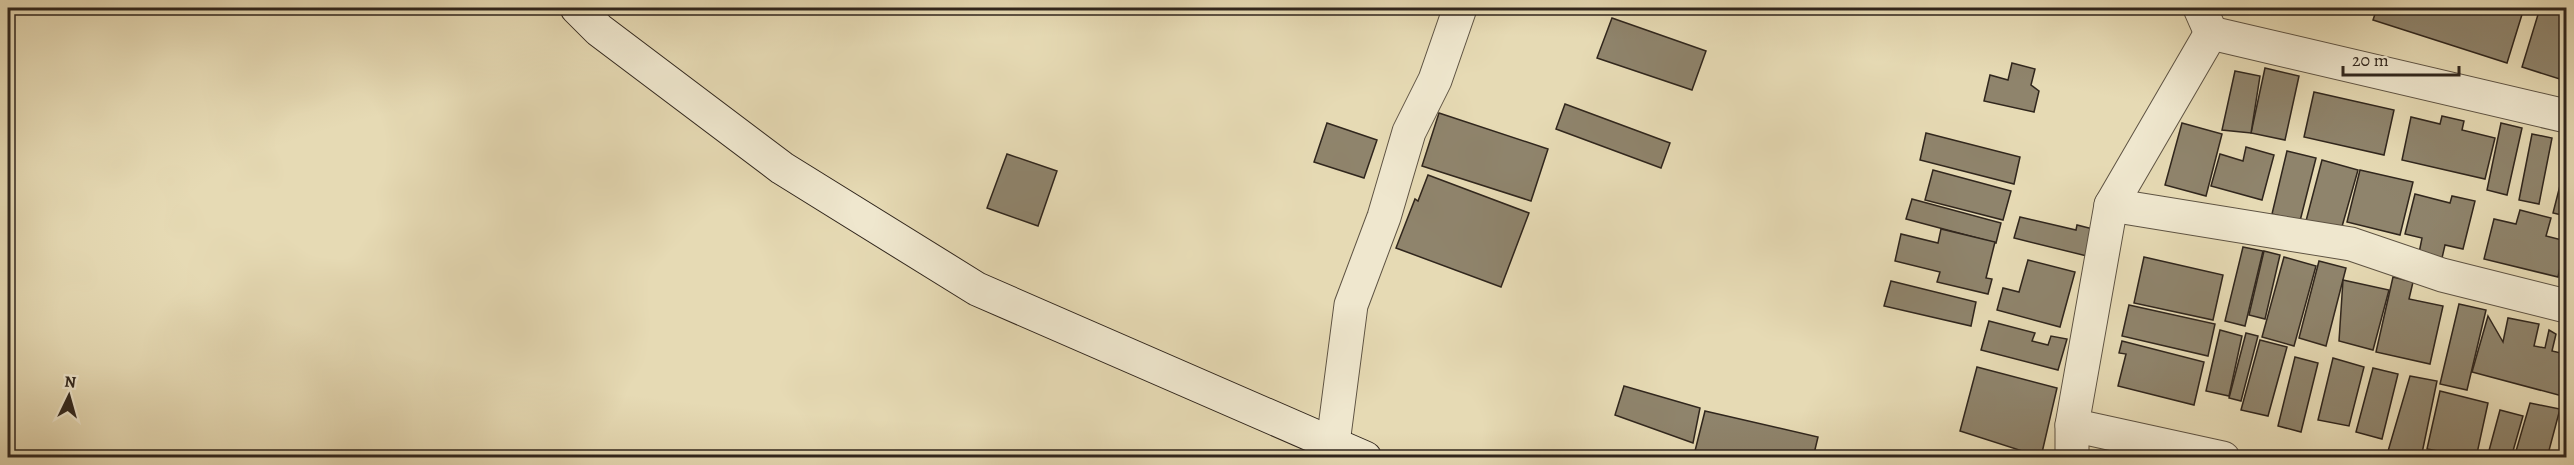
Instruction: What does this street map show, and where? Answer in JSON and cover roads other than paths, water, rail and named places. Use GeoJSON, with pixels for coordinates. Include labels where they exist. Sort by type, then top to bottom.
{"type":"FeatureCollection","features":[{"type":"Feature","properties":{"kind":"street"},"geometry":{"type":"LineString","coordinates":[[577,8],[599,30],[782,168],[977,289],[1365,458]]}},
{"type":"Feature","properties":{"kind":"street"},"geometry":{"type":"LineString","coordinates":[[1333,443],[1351,305],[1384,217],[1408,132],[1435,80],[1460,8]]}},
{"type":"Feature","properties":{"kind":"street"},"geometry":{"type":"LineString","coordinates":[[2072,458],[2072,425],[2111,206],[2206,20],[2566,116]]}},
{"type":"Feature","properties":{"kind":"street"},"geometry":{"type":"LineString","coordinates":[[2111,206],[2351,244],[2442,275],[2566,306]]}},
{"type":"Feature","properties":{"kind":"street"},"geometry":{"type":"LineString","coordinates":[[2072,425],[2223,458]]}}]}
